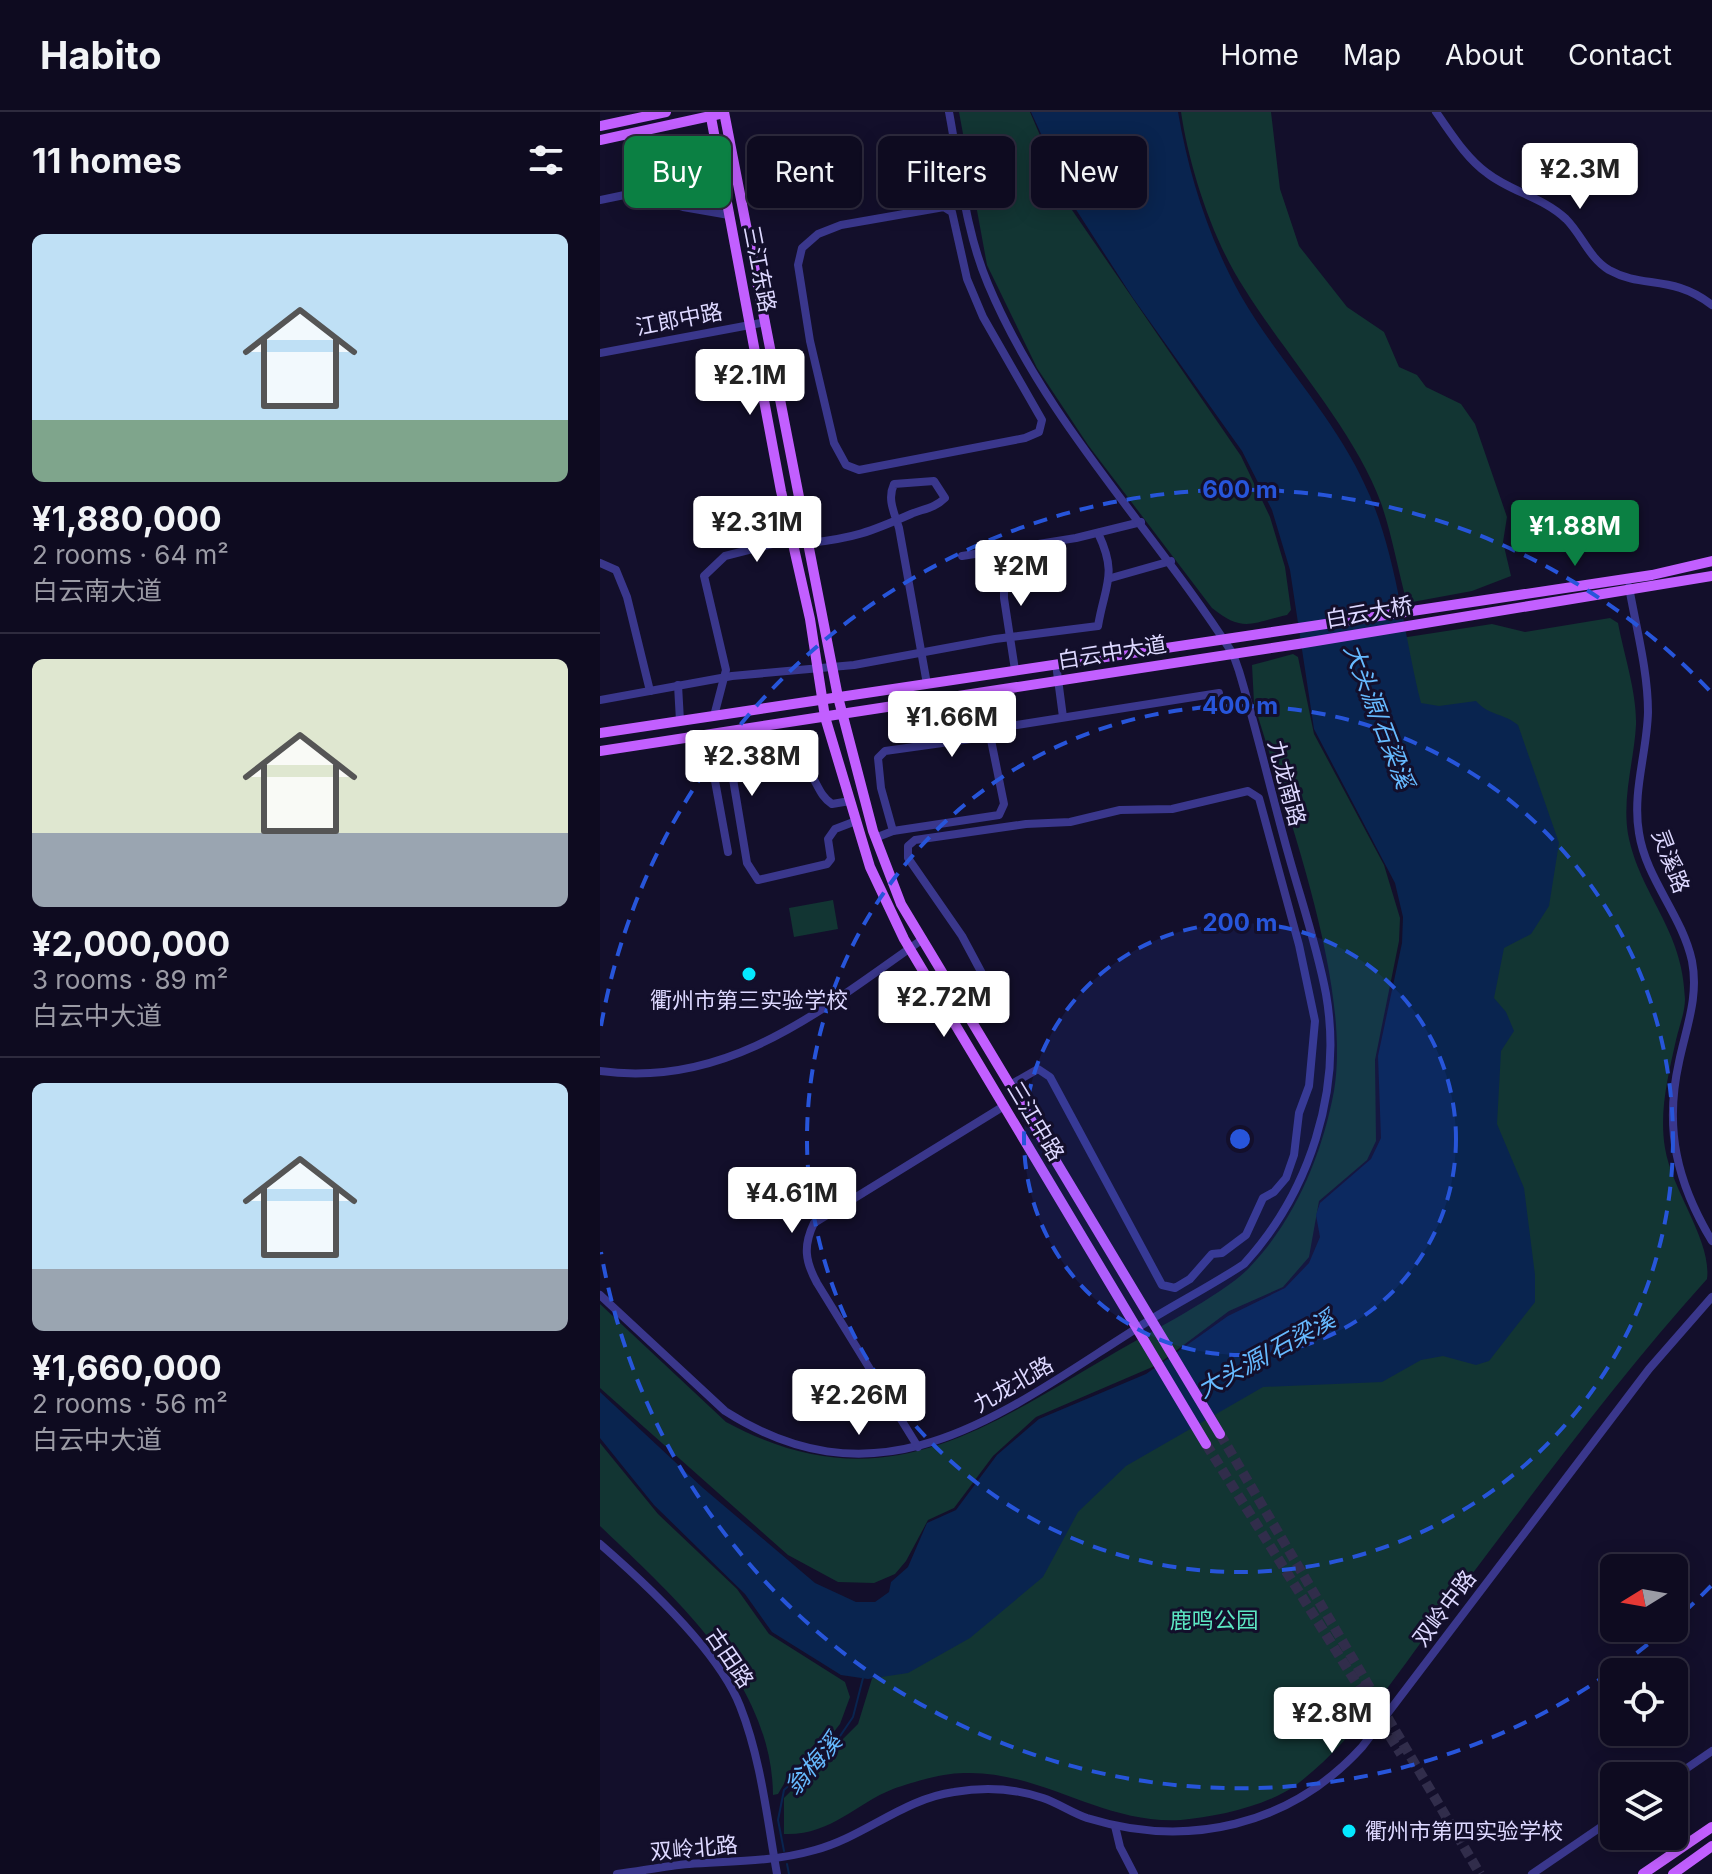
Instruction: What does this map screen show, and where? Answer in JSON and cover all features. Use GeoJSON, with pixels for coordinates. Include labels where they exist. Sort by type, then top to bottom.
{"type":"FeatureCollection","features":[{"type":"Feature","properties":{"kind":"main road"},"geometry":{"type":"LineString","coordinates":[[600,126],[666,112]]}},
{"type":"Feature","properties":{"kind":"main road"},"geometry":{"type":"LineString","coordinates":[[600,140],[726,112]]}},
{"type":"Feature","properties":{"kind":"main road","name":"三江东路"},"geometry":{"type":"LineString","coordinates":[[726,112],[843,714]]}},
{"type":"Feature","properties":{"kind":"main road","name":"三江东路"},"geometry":{"type":"LineString","coordinates":[[710,114],[825,717]]}},
{"type":"Feature","properties":{"kind":"main road","name":"白云大桥"},"geometry":{"type":"LineString","coordinates":[[1296,628],[1627,578],[1712,561]]}},
{"type":"Feature","properties":{"kind":"main road","name":"白云大桥"},"geometry":{"type":"LineString","coordinates":[[1298,644],[1630,592],[1712,576]]}},
{"type":"Feature","properties":{"kind":"main road","name":"白云中大道"},"geometry":{"type":"LineString","coordinates":[[600,733],[1296,628]]}},
{"type":"Feature","properties":{"kind":"main road","name":"白云中大道"},"geometry":{"type":"LineString","coordinates":[[600,751],[1298,644]]}},
{"type":"Feature","properties":{"kind":"main road","name":"三江中路"},"geometry":{"type":"LineString","coordinates":[[843,714],[875,838],[901,904],[1220,1434]]}},
{"type":"Feature","properties":{"kind":"main road","name":"三江中路"},"geometry":{"type":"LineString","coordinates":[[825,717],[870,867],[910,948],[1206,1444]]}},
{"type":"Feature","properties":{"kind":"main road"},"geometry":{"type":"LineString","coordinates":[[1643,1874],[1712,1827]]}},
{"type":"Feature","properties":{"kind":"main road"},"geometry":{"type":"LineString","coordinates":[[1673,1874],[1712,1846]]}},
{"type":"Feature","properties":{"kind":"street","name":"九龙南路"},"geometry":{"type":"LineString","coordinates":[[949,112],[970,229],[988,284],[1032,372],[1171,561],[1233,654],[1326,996],[1327,1094],[1296,1193],[1272,1233],[1244,1264],[1150,1320]]}},
{"type":"Feature","properties":{"kind":"street"},"geometry":{"type":"LineString","coordinates":[[1436,112],[1474,162],[1488,175],[1555,210],[1595,259],[1609,270],[1678,285],[1712,305]]}},
{"type":"Feature","properties":{"kind":"street"},"geometry":{"type":"LineString","coordinates":[[600,200],[634,193],[683,207],[729,215]]}},
{"type":"Feature","properties":{"kind":"street"},"geometry":{"type":"LineString","coordinates":[[944,207],[952,212],[967,279],[983,317],[1042,420],[1039,432],[1025,438],[859,470],[846,465],[834,443],[810,341],[798,265],[802,248],[818,234],[841,225],[944,207]]}},
{"type":"Feature","properties":{"kind":"street"},"geometry":{"type":"LineString","coordinates":[[983,317],[1004,316]]}},
{"type":"Feature","properties":{"kind":"street","name":"江郎中路"},"geometry":{"type":"LineString","coordinates":[[600,353],[766,322]]}},
{"type":"Feature","properties":{"kind":"street"},"geometry":{"type":"LineString","coordinates":[[809,543],[872,533],[897,522],[938,505],[945,498],[940,486],[923,480],[894,484],[889,495],[897,522],[927,684]]}},
{"type":"Feature","properties":{"kind":"street"},"geometry":{"type":"LineString","coordinates":[[962,556],[1098,533],[1141,522]]}},
{"type":"Feature","properties":{"kind":"street"},"geometry":{"type":"LineString","coordinates":[[600,700],[724,678],[832,667],[1098,626],[1111,578],[1107,550],[1098,533]]}},
{"type":"Feature","properties":{"kind":"street"},"geometry":{"type":"LineString","coordinates":[[714,716],[724,678],[704,576],[725,556],[792,539]]}},
{"type":"Feature","properties":{"kind":"street"},"geometry":{"type":"LineString","coordinates":[[1004,549],[1007,638],[1015,670]]}},
{"type":"Feature","properties":{"kind":"street"},"geometry":{"type":"LineString","coordinates":[[1111,578],[1171,561]]}},
{"type":"Feature","properties":{"kind":"street"},"geometry":{"type":"LineString","coordinates":[[600,563],[616,570],[650,691]]}},
{"type":"Feature","properties":{"kind":"street","name":"灵溪路"},"geometry":{"type":"LineString","coordinates":[[1627,578],[1648,708],[1647,748],[1637,788],[1639,834],[1655,880],[1692,961],[1692,1014],[1679,1061],[1671,1122],[1672,1144],[1689,1200],[1712,1241]]}},
{"type":"Feature","properties":{"kind":"street"},"geometry":{"type":"LineString","coordinates":[[1056,664],[1063,717]]}},
{"type":"Feature","properties":{"kind":"street"},"geometry":{"type":"LineString","coordinates":[[678,685],[680,721]]}},
{"type":"Feature","properties":{"kind":"street"},"geometry":{"type":"LineString","coordinates":[[893,831],[881,788],[878,758],[881,754],[990,735],[998,729],[1063,717],[1219,693]]}},
{"type":"Feature","properties":{"kind":"street"},"geometry":{"type":"LineString","coordinates":[[707,734],[728,852]]}},
{"type":"Feature","properties":{"kind":"street"},"geometry":{"type":"LineString","coordinates":[[875,838],[893,831],[999,815],[1004,804],[990,735]]}},
{"type":"Feature","properties":{"kind":"street"},"geometry":{"type":"LineString","coordinates":[[711,759],[733,779],[747,863],[758,880],[827,864],[831,859],[828,839],[835,829],[856,821]]}},
{"type":"Feature","properties":{"kind":"street"},"geometry":{"type":"LineString","coordinates":[[733,779],[800,764],[811,771],[823,798],[832,804],[850,801]]}},
{"type":"Feature","properties":{"kind":"street"},"geometry":{"type":"LineString","coordinates":[[966,1012],[985,1004],[993,994],[962,936],[908,858],[908,846],[915,840],[1026,824],[1070,822],[1120,810],[1172,809],[1248,791],[1259,798],[1299,945],[1315,1021],[1309,1086],[1299,1113],[1294,1155],[1286,1178],[1274,1192],[1263,1198],[1253,1225],[1237,1243],[1222,1253],[1212,1254],[1190,1279],[1175,1288],[1162,1285],[1050,1077],[1038,1069],[1010,1085]]}},
{"type":"Feature","properties":{"kind":"street"},"geometry":{"type":"LineString","coordinates":[[1277,872],[1292,868]]}},
{"type":"Feature","properties":{"kind":"street"},"geometry":{"type":"LineString","coordinates":[[600,1071],[659,1074],[687,1071],[759,1047],[829,1007],[923,939]]}},
{"type":"Feature","properties":{"kind":"street"},"geometry":{"type":"LineString","coordinates":[[918,1447],[817,1283],[807,1264],[807,1238],[814,1223],[1004,1106]]}},
{"type":"Feature","properties":{"kind":"street","name":"九龙北路"},"geometry":{"type":"LineString","coordinates":[[600,1295],[725,1411],[746,1425],[810,1448],[846,1454],[894,1452],[965,1432],[1150,1320]]}},
{"type":"Feature","properties":{"kind":"street","name":"双岭中路"},"geometry":{"type":"LineString","coordinates":[[774,1860],[831,1845],[907,1806],[952,1792],[992,1788],[1017,1791],[1115,1826],[1175,1832],[1232,1826],[1286,1806],[1339,1772],[1649,1369],[1712,1297]]}},
{"type":"Feature","properties":{"kind":"street","name":"古田路"},"geometry":{"type":"LineString","coordinates":[[600,1544],[636,1576],[697,1640],[739,1703],[758,1762],[777,1874]]}},
{"type":"Feature","properties":{"kind":"street"},"geometry":{"type":"LineString","coordinates":[[1688,1767],[1712,1751]]}},
{"type":"Feature","properties":{"kind":"street"},"geometry":{"type":"LineString","coordinates":[[1115,1826],[1120,1847],[1134,1874]]}},
{"type":"Feature","properties":{"kind":"street"},"geometry":{"type":"LineString","coordinates":[[1532,1874],[1600,1828]]}},
{"type":"Feature","properties":{"kind":"street","name":"双岭北路"},"geometry":{"type":"LineString","coordinates":[[617,1874],[690,1864],[774,1860]]}},
{"type":"Feature","properties":{"kind":"green space"},"geometry":{"type":"Polygon","coordinates":[[[959,112],[1030,112],[1040,136],[1031,136],[1031,208],[1071,208],[1241,456],[1270,517],[1285,567],[1291,610],[1287,615],[1248,624],[1232,621],[1212,608],[1088,445],[1037,368],[987,265],[977,208],[1015,208],[1015,136],[963,136],[959,112]]]}},
{"type":"Feature","properties":{"kind":"green space"},"geometry":{"type":"Polygon","coordinates":[[[1181,112],[1271,112],[1280,189],[1299,246],[1347,307],[1384,332],[1399,367],[1417,375],[1426,387],[1461,404],[1475,424],[1507,517],[1503,542],[1511,576],[1472,591],[1407,603],[1385,515],[1369,476],[1337,421],[1244,288],[1222,248],[1196,179],[1181,112]]]}},
{"type":"Feature","properties":{"kind":"green space","name":"鹿鸣公园"},"geometry":{"type":"Polygon","coordinates":[[[1610,618],[1618,623],[1636,713],[1626,806],[1628,834],[1642,876],[1677,952],[1685,999],[1664,1108],[1665,1148],[1675,1181],[1704,1249],[1707,1279],[1574,1440],[1359,1724],[1296,1785],[1256,1805],[1181,1820],[1125,1814],[992,1774],[956,1773],[893,1789],[815,1830],[784,1834],[784,1798],[858,1724],[874,1672],[1081,1504],[1492,1126],[1492,1000],[1429,711],[1418,705],[1401,638],[1492,624],[1525,632],[1610,618]]]}},
{"type":"Feature","properties":{"kind":"green space"},"geometry":{"type":"Polygon","coordinates":[[[1293,654],[1298,657],[1314,734],[1384,865],[1400,918],[1399,941],[1375,1060],[1376,1141],[1367,1160],[1319,1201],[1309,1257],[1283,1287],[1229,1311],[1157,1365],[1036,1417],[993,1456],[954,1508],[928,1520],[906,1561],[895,1574],[874,1583],[838,1582],[788,1555],[600,1388],[600,1304],[726,1422],[782,1446],[834,1457],[883,1457],[929,1448],[975,1431],[1020,1408],[1205,1301],[1249,1268],[1280,1229],[1304,1186],[1322,1139],[1334,1091],[1337,1048],[1325,949],[1298,844],[1254,703],[1252,665],[1293,654]]]}},
{"type":"Feature","properties":{"kind":"green space"},"geometry":{"type":"Polygon","coordinates":[[[833,900],[838,929],[794,937],[789,908],[833,900]]]}},
{"type":"Feature","properties":{"kind":"green space"},"geometry":{"type":"Polygon","coordinates":[[[600,1443],[658,1514],[737,1589],[769,1634],[845,1682],[850,1697],[840,1724],[822,1747],[788,1777],[778,1794],[773,1795],[768,1754],[756,1715],[738,1679],[687,1613],[600,1526],[600,1443]]]}},
{"type":"Feature","properties":{"kind":"water","name":"大头源/石梁溪"},"geometry":{"type":"Polygon","coordinates":[[[1031,112],[1178,112],[1202,207],[1219,252],[1241,296],[1342,442],[1370,496],[1394,572],[1421,703],[1439,706],[1476,701],[1518,725],[1559,843],[1549,906],[1531,934],[1504,948],[1494,998],[1506,1012],[1514,1031],[1501,1051],[1497,1124],[1524,1188],[1535,1275],[1535,1302],[1489,1361],[1476,1365],[1443,1356],[1421,1360],[1382,1382],[1263,1387],[1126,1466],[1078,1512],[1043,1577],[970,1638],[908,1673],[868,1679],[841,1675],[772,1632],[745,1594],[654,1505],[600,1438],[600,1392],[703,1488],[815,1583],[856,1602],[875,1602],[889,1592],[891,1582],[908,1567],[927,1523],[956,1510],[997,1455],[1039,1419],[1146,1374],[1228,1316],[1285,1288],[1309,1263],[1320,1237],[1316,1215],[1320,1203],[1371,1159],[1381,1138],[1378,1056],[1402,943],[1403,917],[1395,883],[1314,729],[1290,570],[1272,510],[1242,451],[1133,298],[1075,208],[1147,208],[1147,136],[1042,136],[1031,112]]]}},
{"type":"Feature","properties":{"kind":"waterway","name":"翁梅溪"},"geometry":{"type":"LineString","coordinates":[[784,1851],[778,1820],[784,1790],[836,1742],[853,1717],[863,1678]]}},
{"type":"Feature","properties":{"kind":"waterway","name":"翁梅溪"},"geometry":{"type":"LineString","coordinates":[[787,1864],[789,1874]]}},
{"type":"Feature","properties":{"kind":"tunnel"},"geometry":{"type":"LineString","coordinates":[[1220,1434],[1480,1874]]}},
{"type":"Feature","properties":{"kind":"tunnel"},"geometry":{"type":"LineString","coordinates":[[1206,1444],[1401,1754]]}},
{"type":"Feature","properties":{"kind":"place","name":"衢州市第三实验学校"},"geometry":{"type":"Point","coordinates":[749,974]}},
{"type":"Feature","properties":{"kind":"place","name":"衢州市第四实验学校"},"geometry":{"type":"Point","coordinates":[1349,1831]}}]}
